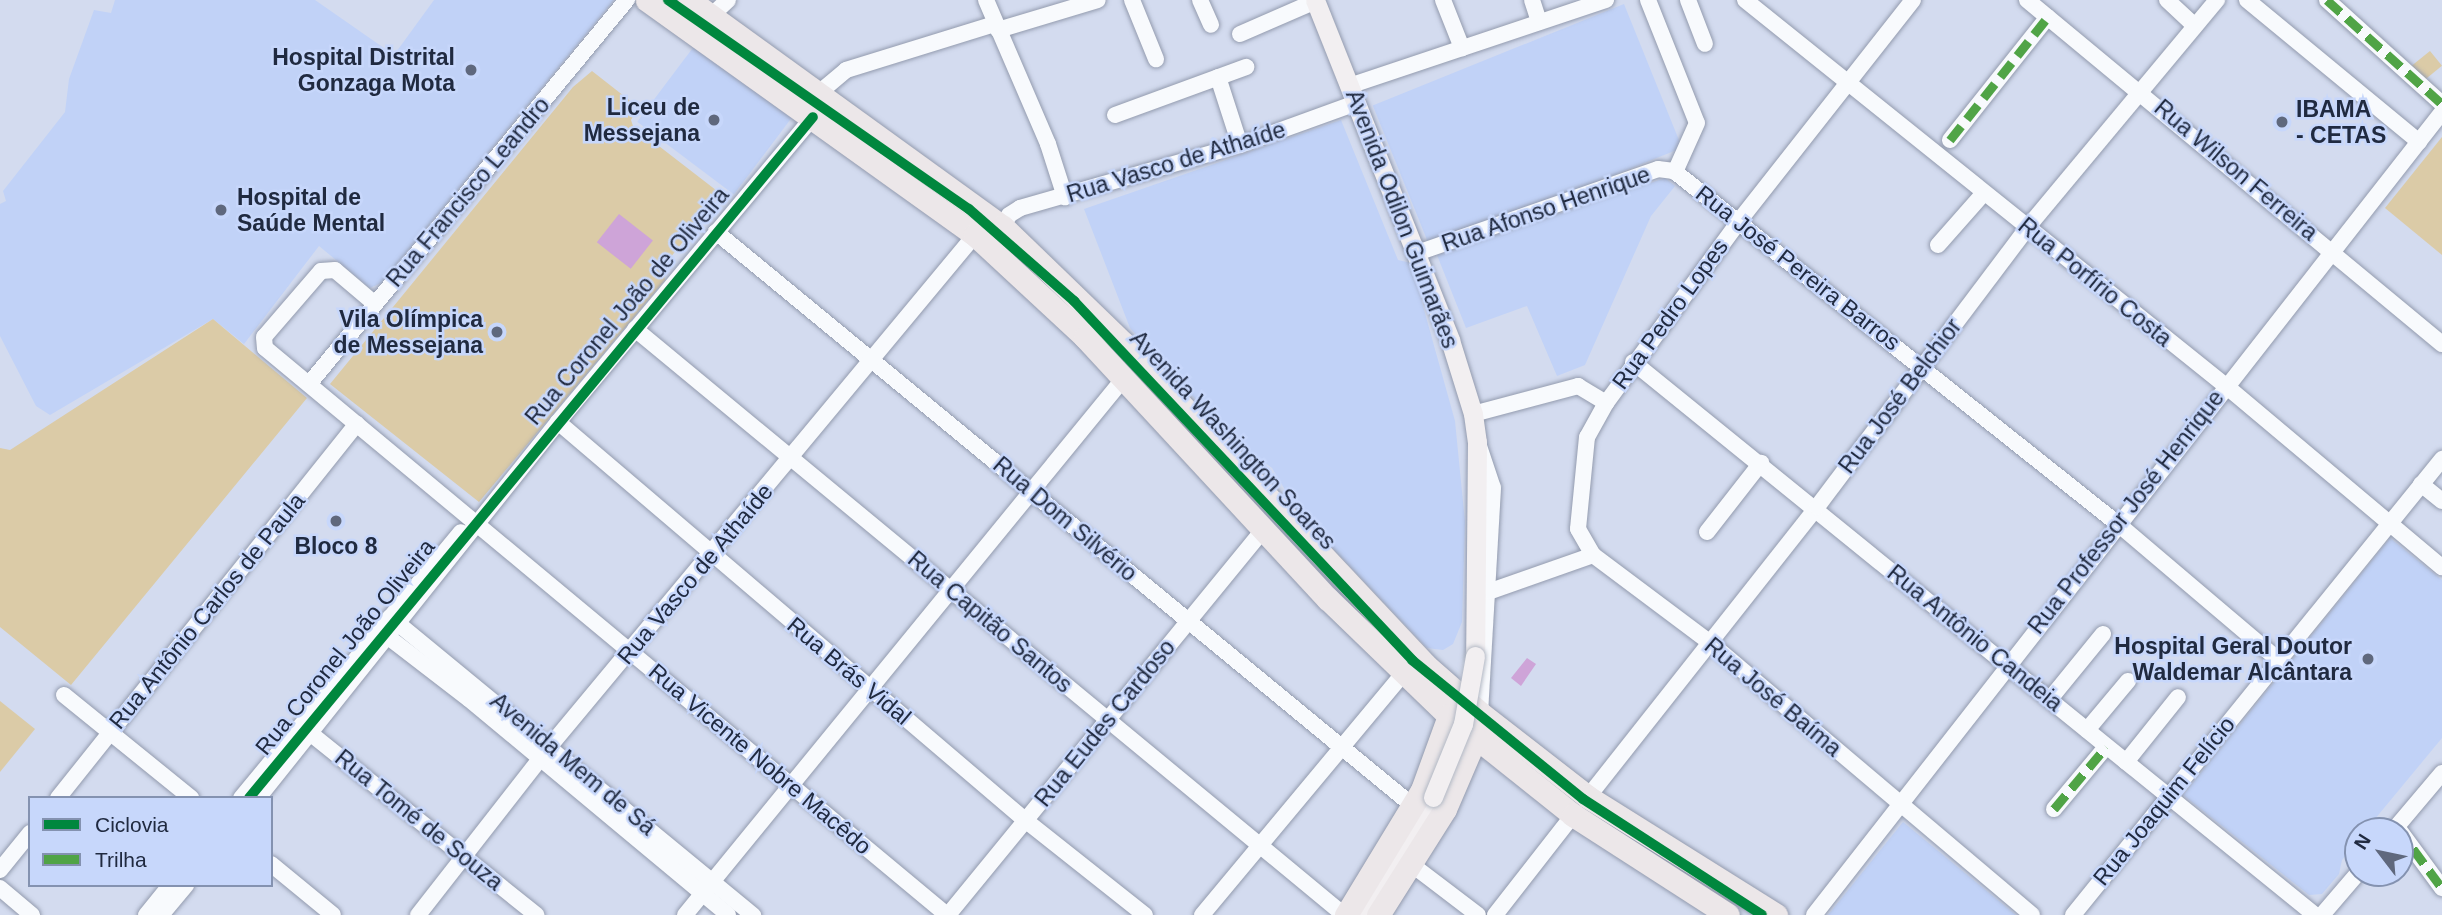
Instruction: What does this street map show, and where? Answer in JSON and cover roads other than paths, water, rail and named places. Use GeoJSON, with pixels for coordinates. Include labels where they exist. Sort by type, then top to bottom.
{"type":"FeatureCollection","features":[{"type":"Feature","properties":{"kind":"highway","name":"Avenida Washington Soares"},"geometry":{"type":"LineString","coordinates":[[647,0],[975,235],[1051,302],[1124,378],[1262,531],[1403,674],[1449,716],[1573,815],[1728,915]]}},
{"type":"Feature","properties":{"kind":"highway","name":"Avenida Washington Soares"},"geometry":{"type":"LineString","coordinates":[[689,0],[820,92],[1003,227],[1124,344],[1424,664],[1480,713],[1588,797],[1776,915]]}},
{"type":"Feature","properties":{"kind":"highway"},"geometry":{"type":"LineString","coordinates":[[1345,915],[1423,802],[1449,716]]}},
{"type":"Feature","properties":{"kind":"highway"},"geometry":{"type":"LineString","coordinates":[[1378,915],[1445,809],[1475,739]]}},
{"type":"Feature","properties":{"kind":"main road","name":"Avenida Odilon Guimarães"},"geometry":{"type":"LineString","coordinates":[[1315,0],[1329,27],[1353,95],[1417,253],[1473,414],[1478,442],[1475,656],[1463,724],[1360,915]]}},
{"type":"Feature","properties":{"kind":"main road"},"geometry":{"type":"LineString","coordinates":[[1326,0],[1329,27]]}},
{"type":"Feature","properties":{"kind":"street","name":"Rua Francisco Leandro"},"geometry":{"type":"LineString","coordinates":[[309,384],[627,0]]}},
{"type":"Feature","properties":{"kind":"street"},"geometry":{"type":"LineString","coordinates":[[711,16],[728,0]]}},
{"type":"Feature","properties":{"kind":"street"},"geometry":{"type":"LineString","coordinates":[[986,0],[1048,144],[1065,197]]}},
{"type":"Feature","properties":{"kind":"street"},"geometry":{"type":"LineString","coordinates":[[820,92],[846,70],[1098,0]]}},
{"type":"Feature","properties":{"kind":"street"},"geometry":{"type":"LineString","coordinates":[[1132,0],[1156,59]]}},
{"type":"Feature","properties":{"kind":"street"},"geometry":{"type":"LineString","coordinates":[[1200,0],[1211,25]]}},
{"type":"Feature","properties":{"kind":"street"},"geometry":{"type":"LineString","coordinates":[[1240,34],[1315,0]]}},
{"type":"Feature","properties":{"kind":"street"},"geometry":{"type":"LineString","coordinates":[[1443,0],[1462,48]]}},
{"type":"Feature","properties":{"kind":"street"},"geometry":{"type":"LineString","coordinates":[[1532,0],[1539,22]]}},
{"type":"Feature","properties":{"kind":"street","name":"Rua Vasco de Athaíde"},"geometry":{"type":"LineString","coordinates":[[1003,227],[1009,215],[1020,208],[1241,145],[1462,48],[1605,0]]}},
{"type":"Feature","properties":{"kind":"street"},"geometry":{"type":"LineString","coordinates":[[1648,0],[1697,123],[1675,172]]}},
{"type":"Feature","properties":{"kind":"street"},"geometry":{"type":"LineString","coordinates":[[1688,0],[1705,44]]}},
{"type":"Feature","properties":{"kind":"street","name":"Rua Porfírio Costa"},"geometry":{"type":"LineString","coordinates":[[1745,0],[1845,85],[2226,386],[2442,567]]}},
{"type":"Feature","properties":{"kind":"street","name":"Rua Pedro Lopes"},"geometry":{"type":"LineString","coordinates":[[1593,555],[1578,529],[1579,494],[1587,437],[1606,402],[1740,220],[1913,0]]}},
{"type":"Feature","properties":{"kind":"street","name":"Rua Wilson Ferreira"},"geometry":{"type":"LineString","coordinates":[[2027,0],[2442,344]]}},
{"type":"Feature","properties":{"kind":"street"},"geometry":{"type":"LineString","coordinates":[[2167,0],[2195,26]]}},
{"type":"Feature","properties":{"kind":"street","name":"Rua José Belchior"},"geometry":{"type":"LineString","coordinates":[[1588,797],[1708,641],[1816,508],[2027,228],[2138,90],[2217,0]]}},
{"type":"Feature","properties":{"kind":"street"},"geometry":{"type":"LineString","coordinates":[[2247,0],[2419,142]]}},
{"type":"Feature","properties":{"kind":"street"},"geometry":{"type":"LineString","coordinates":[[2327,0],[2442,104]]}},
{"type":"Feature","properties":{"kind":"street"},"geometry":{"type":"LineString","coordinates":[[1950,140],[2048,17]]}},
{"type":"Feature","properties":{"kind":"street"},"geometry":{"type":"LineString","coordinates":[[1115,116],[1246,67]]}},
{"type":"Feature","properties":{"kind":"street"},"geometry":{"type":"LineString","coordinates":[[1218,77],[1241,145]]}},
{"type":"Feature","properties":{"kind":"street","name":"Rua Professor José Henrique"},"geometry":{"type":"LineString","coordinates":[[1814,915],[2006,664],[2442,112]]}},
{"type":"Feature","properties":{"kind":"street","name":"Rua Coronel João de Oliveira"},"geometry":{"type":"LineString","coordinates":[[243,796],[305,730],[395,620],[456,537],[475,524],[813,117]]}},
{"type":"Feature","properties":{"kind":"street","name":"Rua Afonso Henrique"},"geometry":{"type":"LineString","coordinates":[[1417,253],[1658,169],[1675,172]]}},
{"type":"Feature","properties":{"kind":"street","name":"Rua José Pereira Barros"},"geometry":{"type":"LineString","coordinates":[[1675,172],[1740,220],[2118,524],[2277,659]]}},
{"type":"Feature","properties":{"kind":"street"},"geometry":{"type":"LineString","coordinates":[[1938,245],[1983,194]]}},
{"type":"Feature","properties":{"kind":"street","name":"Rua Dom Silvério"},"geometry":{"type":"LineString","coordinates":[[716,232],[1340,748],[1423,802]]}},
{"type":"Feature","properties":{"kind":"street","name":"Rua Vasco de Athaíde"},"geometry":{"type":"LineString","coordinates":[[418,915],[546,752],[791,458],[869,358],[975,235]]}},
{"type":"Feature","properties":{"kind":"street","name":"Rua Vicente Nobre Macêdo"},"geometry":{"type":"LineString","coordinates":[[375,304],[335,270],[316,274],[263,342],[475,524],[948,915]]}},
{"type":"Feature","properties":{"kind":"street","name":"Rua Capitão Santos"},"geometry":{"type":"LineString","coordinates":[[635,329],[1345,915]]}},
{"type":"Feature","properties":{"kind":"street","name":"Rua Antônio Candeia"},"geometry":{"type":"LineString","coordinates":[[1633,362],[1761,463],[2167,797],[2315,915]]}},
{"type":"Feature","properties":{"kind":"street"},"geometry":{"type":"LineString","coordinates":[[685,915],[1124,378]]}},
{"type":"Feature","properties":{"kind":"street"},"geometry":{"type":"LineString","coordinates":[[1473,414],[1578,386],[1606,402]]}},
{"type":"Feature","properties":{"kind":"street","name":"Rua Brás Vidal"},"geometry":{"type":"LineString","coordinates":[[558,422],[870,689],[1026,820],[1145,915]]}},
{"type":"Feature","properties":{"kind":"street","name":"Rua Antônio Carlos de Paula"},"geometry":{"type":"LineString","coordinates":[[60,796],[357,424]]}},
{"type":"Feature","properties":{"kind":"street","name":"Avenida Odilon Guimarães"},"geometry":{"type":"LineString","coordinates":[[1478,442],[1493,488],[1491,591],[1480,713]]}},
{"type":"Feature","properties":{"kind":"street","name":"Rua Joaquim Felício"},"geometry":{"type":"LineString","coordinates":[[2073,915],[2277,659],[2442,459]]}},
{"type":"Feature","properties":{"kind":"street"},"geometry":{"type":"LineString","coordinates":[[1707,531],[1761,463]]}},
{"type":"Feature","properties":{"kind":"street"},"geometry":{"type":"LineString","coordinates":[[2421,484],[2442,501]]}},
{"type":"Feature","properties":{"kind":"street","name":"Rua Eudes Cardoso"},"geometry":{"type":"LineString","coordinates":[[948,915],[1262,531]]}},
{"type":"Feature","properties":{"kind":"street"},"geometry":{"type":"LineString","coordinates":[[1491,591],[1593,555]]}},
{"type":"Feature","properties":{"kind":"street","name":"Rua José Baíma"},"geometry":{"type":"LineString","coordinates":[[1593,555],[1708,641],[2032,915]]}},
{"type":"Feature","properties":{"kind":"street","name":"Avenida Mem de Sá"},"geometry":{"type":"LineString","coordinates":[[395,620],[475,692],[632,825],[702,894],[728,915]]}},
{"type":"Feature","properties":{"kind":"street","name":"Avenida Mem de Sá"},"geometry":{"type":"LineString","coordinates":[[384,634],[475,692]]}},
{"type":"Feature","properties":{"kind":"street"},"geometry":{"type":"LineString","coordinates":[[2050,699],[2103,634]]}},
{"type":"Feature","properties":{"kind":"street"},"geometry":{"type":"LineString","coordinates":[[1202,915],[1403,674]]}},
{"type":"Feature","properties":{"kind":"street"},"geometry":{"type":"LineString","coordinates":[[2087,730],[2128,681]]}},
{"type":"Feature","properties":{"kind":"street"},"geometry":{"type":"LineString","coordinates":[[64,695],[189,796]]}},
{"type":"Feature","properties":{"kind":"street"},"geometry":{"type":"LineString","coordinates":[[2126,762],[2178,697]]}},
{"type":"Feature","properties":{"kind":"street","name":"Rua Coronel João de Oliveira"},"geometry":{"type":"LineString","coordinates":[[259,796],[305,730]]}},
{"type":"Feature","properties":{"kind":"street","name":"Rua Tomé de Souza"},"geometry":{"type":"LineString","coordinates":[[305,730],[467,856],[536,915]]}},
{"type":"Feature","properties":{"kind":"street"},"geometry":{"type":"LineString","coordinates":[[2054,809],[2106,747]]}},
{"type":"Feature","properties":{"kind":"street"},"geometry":{"type":"LineString","coordinates":[[2405,817],[2442,773]]}},
{"type":"Feature","properties":{"kind":"street"},"geometry":{"type":"LineString","coordinates":[[1495,915],[1573,815]]}},
{"type":"Feature","properties":{"kind":"street","name":"Avenida Mem de Sá"},"geometry":{"type":"LineString","coordinates":[[632,825],[713,881],[753,915]]}},
{"type":"Feature","properties":{"kind":"street"},"geometry":{"type":"LineString","coordinates":[[0,870],[28,835]]}},
{"type":"Feature","properties":{"kind":"street"},"geometry":{"type":"LineString","coordinates":[[2414,853],[2442,888]]}},
{"type":"Feature","properties":{"kind":"street"},"geometry":{"type":"LineString","coordinates":[[1411,864],[1478,915]]}},
{"type":"Feature","properties":{"kind":"street"},"geometry":{"type":"LineString","coordinates":[[273,866],[333,915]]}},
{"type":"Feature","properties":{"kind":"street"},"geometry":{"type":"LineString","coordinates":[[146,915],[168,887]]}},
{"type":"Feature","properties":{"kind":"street"},"geometry":{"type":"LineString","coordinates":[[161,915],[184,887]]}},
{"type":"Feature","properties":{"kind":"street"},"geometry":{"type":"LineString","coordinates":[[2322,915],[2346,887]]}},
{"type":"Feature","properties":{"kind":"street"},"geometry":{"type":"LineString","coordinates":[[0,888],[32,915]]}},
{"type":"Feature","properties":{"kind":"place","name":"Hospital Distrital Gonzaga Mota"},"geometry":{"type":"Point","coordinates":[471,70]}},
{"type":"Feature","properties":{"kind":"place","name":"Liceu de Messejana"},"geometry":{"type":"Point","coordinates":[714,120]}},
{"type":"Feature","properties":{"kind":"place","name":"IBAMA - CETAS"},"geometry":{"type":"Point","coordinates":[2282,122]}},
{"type":"Feature","properties":{"kind":"place","name":"Hospital de Saúde Mental"},"geometry":{"type":"Point","coordinates":[221,210]}},
{"type":"Feature","properties":{"kind":"place","name":"Vila Olímpica de Messejana"},"geometry":{"type":"Point","coordinates":[497,332]}},
{"type":"Feature","properties":{"kind":"place","name":"Bloco 8"},"geometry":{"type":"Point","coordinates":[336,521]}},
{"type":"Feature","properties":{"kind":"place","name":"Hospital Geral Doutor Waldemar Alcântara"},"geometry":{"type":"Point","coordinates":[2368,659]}}]}
